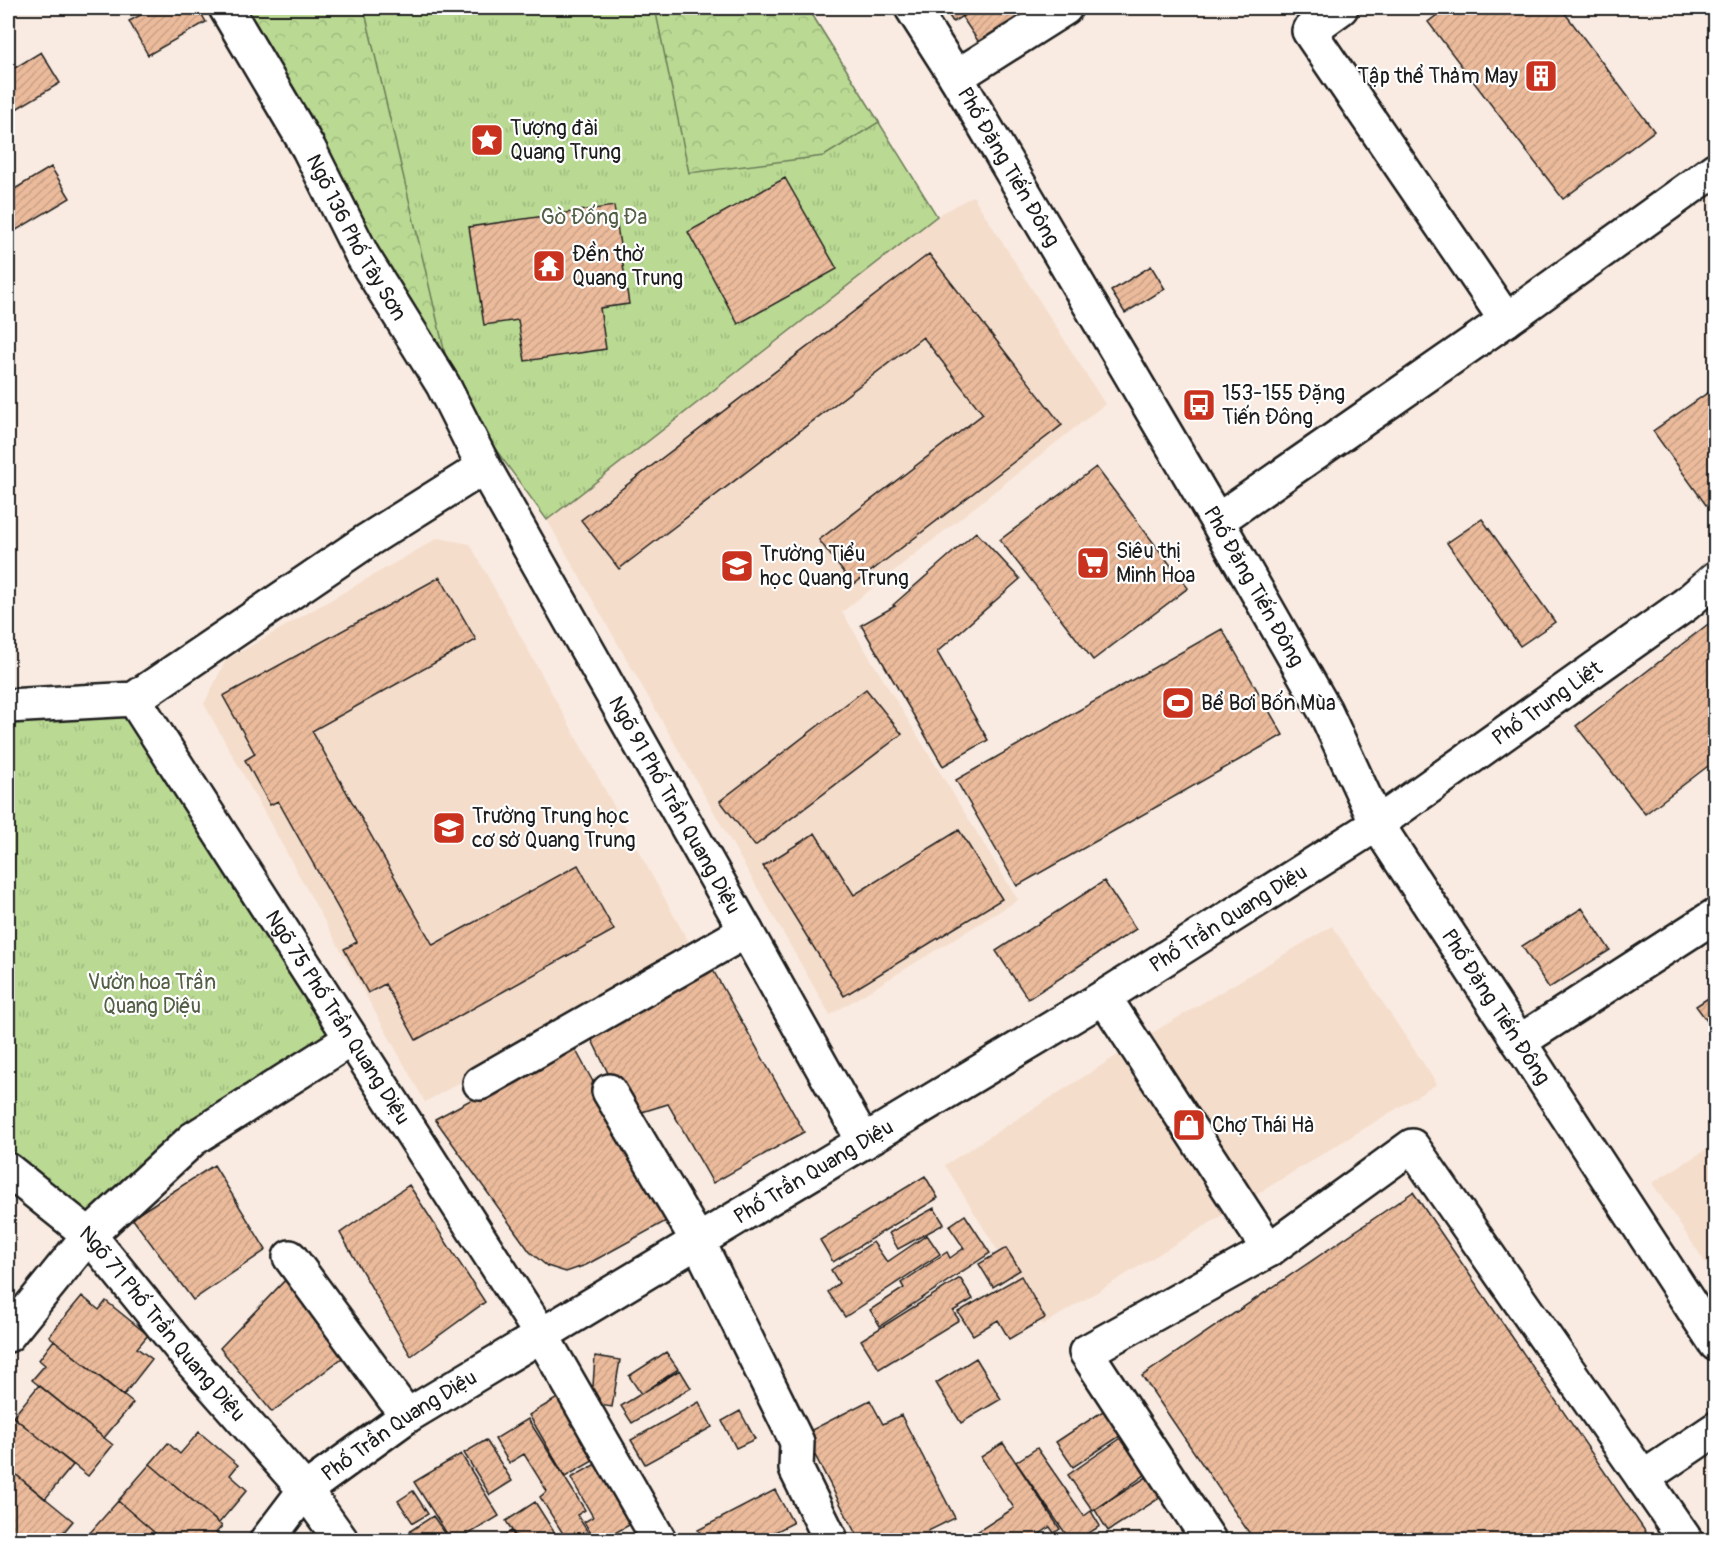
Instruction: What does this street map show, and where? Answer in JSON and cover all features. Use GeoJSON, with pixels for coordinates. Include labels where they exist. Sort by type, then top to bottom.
{"type":"FeatureCollection","features":[{"type":"Feature","properties":{"kind":"street","name":"Ngõ 136 Phố Tây Sơn"},"geometry":{"type":"LineString","coordinates":[[226,8],[309,149],[362,255],[443,385],[484,467]]}},
{"type":"Feature","properties":{"kind":"street","name":"Phố Đặng Tiến Đông"},"geometry":{"type":"LineString","coordinates":[[912,8],[956,77],[1217,521],[1325,711],[1377,824],[1716,1344]]}},
{"type":"Feature","properties":{"kind":"street"},"geometry":{"type":"LineString","coordinates":[[956,77],[1065,8]]}},
{"type":"Feature","properties":{"kind":"street"},"geometry":{"type":"LineString","coordinates":[[1341,8],[1310,31],[1506,320]]}},
{"type":"Feature","properties":{"kind":"street"},"geometry":{"type":"LineString","coordinates":[[1217,521],[1506,320],[1716,169]]}},
{"type":"Feature","properties":{"kind":"street"},"geometry":{"type":"LineString","coordinates":[[8,706],[134,699],[368,540],[484,467]]}},
{"type":"Feature","properties":{"kind":"street","name":"Ngõ 91 Phố Trần Quang Diệu"},"geometry":{"type":"LineString","coordinates":[[484,467],[747,930],[864,1142]]}},
{"type":"Feature","properties":{"kind":"street","name":"Phố Trung Liệt"},"geometry":{"type":"LineString","coordinates":[[1377,824],[1686,604],[1716,578]]}},
{"type":"Feature","properties":{"kind":"street","name":"Ngõ 75 Phố Trần Quang Diệu"},"geometry":{"type":"LineString","coordinates":[[134,699],[542,1336],[659,1540]]}},
{"type":"Feature","properties":{"kind":"street","name":"Phố Trần Quang Diệu"},"geometry":{"type":"LineString","coordinates":[[267,1540],[305,1490],[407,1416],[1104,997],[1377,824]]}},
{"type":"Feature","properties":{"kind":"street"},"geometry":{"type":"LineString","coordinates":[[1519,1042],[1716,915]]}},
{"type":"Feature","properties":{"kind":"street"},"geometry":{"type":"LineString","coordinates":[[480,1083],[747,930]]}},
{"type":"Feature","properties":{"kind":"street"},"geometry":{"type":"LineString","coordinates":[[1104,997],[1269,1250]]}},
{"type":"Feature","properties":{"kind":"street"},"geometry":{"type":"LineString","coordinates":[[8,1335],[88,1235],[193,1139],[351,1039]]}},
{"type":"Feature","properties":{"kind":"street"},"geometry":{"type":"LineString","coordinates":[[609,1091],[698,1241],[796,1442],[796,1469],[831,1540]]}},
{"type":"Feature","properties":{"kind":"street"},"geometry":{"type":"LineString","coordinates":[[1209,1540],[1086,1352],[1269,1250],[1412,1146],[1685,1539],[1683,1540]]}},
{"type":"Feature","properties":{"kind":"street","name":"Ngõ 71 Phố Trần Quang Diệu"},"geometry":{"type":"LineString","coordinates":[[8,1170],[88,1235],[193,1363],[305,1490],[341,1540]]}},
{"type":"Feature","properties":{"kind":"street"},"geometry":{"type":"LineString","coordinates":[[290,1257],[407,1416]]}},
{"type":"Feature","properties":{"kind":"street"},"geometry":{"type":"LineString","coordinates":[[1643,1478],[1716,1429]]}},
{"type":"Feature","properties":{"kind":"shaded area","name":"Trường Tiểu học Quang Trung"},"geometry":{"type":"Polygon","coordinates":[[[973,196],[1105,404],[842,612],[1018,900],[830,1015],[547,520],[937,216],[973,196]]]}},
{"type":"Feature","properties":{"kind":"shaded area","name":"Trường Trung học cơ sở Quang Trung"},"geometry":{"type":"Polygon","coordinates":[[[438,538],[470,544],[694,952],[425,1102],[204,704],[226,660],[438,538]]]}},
{"type":"Feature","properties":{"kind":"shaded area","name":"Chợ Thái Hà"},"geometry":{"type":"Polygon","coordinates":[[[1332,926],[1437,1084],[1043,1325],[945,1165],[1162,1027],[1332,926]]]}},
{"type":"Feature","properties":{"kind":"shaded area"},"geometry":{"type":"Polygon","coordinates":[[[1715,1144],[1715,1277],[1652,1183],[1715,1144]]]}},
{"type":"Feature","properties":{"kind":"green space","name":"Gò Đống Đa"},"geometry":{"type":"Polygon","coordinates":[[[228,8],[808,8],[937,216],[547,520],[454,392],[228,8]]]}},
{"type":"Feature","properties":{"kind":"green space"},"geometry":{"type":"Polygon","coordinates":[[[228,8],[364,8],[454,392],[228,8]]]}},
{"type":"Feature","properties":{"kind":"green space"},"geometry":{"type":"Polygon","coordinates":[[[655,8],[808,8],[879,122],[824,156],[689,173],[655,8]]]}},
{"type":"Feature","properties":{"kind":"green space","name":"Vườn hoa Trần Quang Diệu"},"geometry":{"type":"Polygon","coordinates":[[[134,699],[351,1039],[89,1235],[8,1170],[8,706],[134,699]]]}},
{"type":"Feature","properties":{"kind":"building"},"geometry":{"type":"Polygon","coordinates":[[[154,8],[198,8],[206,22],[148,55],[129,21],[154,8]]]}},
{"type":"Feature","properties":{"kind":"building"},"geometry":{"type":"Polygon","coordinates":[[[944,8],[975,8],[953,22],[944,8]]]}},
{"type":"Feature","properties":{"kind":"building"},"geometry":{"type":"Polygon","coordinates":[[[977,8],[1058,8],[986,53],[962,17],[977,8]]]}},
{"type":"Feature","properties":{"kind":"building","name":"Tập thể Thảm May"},"geometry":{"type":"Polygon","coordinates":[[[1446,8],[1561,8],[1654,131],[1563,199],[1428,22],[1446,8]]]}},
{"type":"Feature","properties":{"kind":"building"},"geometry":{"type":"Polygon","coordinates":[[[41,52],[60,83],[8,114],[8,72],[41,52]]]}},
{"type":"Feature","properties":{"kind":"building"},"geometry":{"type":"Polygon","coordinates":[[[51,167],[70,198],[8,235],[8,193],[51,167]]]}},
{"type":"Feature","properties":{"kind":"building"},"geometry":{"type":"Polygon","coordinates":[[[785,178],[837,269],[738,324],[688,232],[785,178]]]}},
{"type":"Feature","properties":{"kind":"building","name":"Đền thờ Quang Trung"},"geometry":{"type":"Polygon","coordinates":[[[614,206],[629,304],[600,308],[606,349],[525,361],[518,320],[484,325],[469,227],[614,206]]]}},
{"type":"Feature","properties":{"kind":"building"},"geometry":{"type":"Polygon","coordinates":[[[929,254],[1062,425],[853,585],[819,540],[983,414],[923,337],[619,569],[581,520],[929,254]]]}},
{"type":"Feature","properties":{"kind":"building"},"geometry":{"type":"Polygon","coordinates":[[[1151,266],[1165,289],[1125,313],[1111,291],[1151,266]]]}},
{"type":"Feature","properties":{"kind":"building"},"geometry":{"type":"Polygon","coordinates":[[[1716,387],[1716,498],[1706,505],[1653,431],[1716,387]]]}},
{"type":"Feature","properties":{"kind":"building"},"geometry":{"type":"Polygon","coordinates":[[[1096,467],[1188,588],[1093,660],[1000,540],[1096,467]]]}},
{"type":"Feature","properties":{"kind":"building"},"geometry":{"type":"Polygon","coordinates":[[[1482,519],[1555,622],[1520,646],[1447,543],[1482,519]]]}},
{"type":"Feature","properties":{"kind":"building"},"geometry":{"type":"Polygon","coordinates":[[[976,532],[1020,579],[937,652],[988,740],[943,766],[861,625],[895,606],[893,605],[976,532]]]}},
{"type":"Feature","properties":{"kind":"building"},"geometry":{"type":"Polygon","coordinates":[[[440,577],[476,640],[312,731],[433,945],[578,865],[614,930],[416,1040],[385,984],[368,993],[344,949],[357,942],[278,801],[270,805],[245,760],[255,754],[223,696],[440,577]]]}},
{"type":"Feature","properties":{"kind":"building"},"geometry":{"type":"Polygon","coordinates":[[[1716,618],[1716,760],[1645,814],[1576,726],[1716,618]]]}},
{"type":"Feature","properties":{"kind":"building"},"geometry":{"type":"Polygon","coordinates":[[[1222,629],[1283,735],[1017,886],[956,780],[1222,629]]]}},
{"type":"Feature","properties":{"kind":"building"},"geometry":{"type":"Polygon","coordinates":[[[866,689],[902,734],[755,846],[720,801],[866,689]]]}},
{"type":"Feature","properties":{"kind":"building"},"geometry":{"type":"Polygon","coordinates":[[[959,830],[1002,899],[844,996],[763,866],[815,833],[854,895],[959,830]]]}},
{"type":"Feature","properties":{"kind":"building"},"geometry":{"type":"Polygon","coordinates":[[[1104,881],[1136,929],[1028,999],[996,951],[1104,881]]]}},
{"type":"Feature","properties":{"kind":"building"},"geometry":{"type":"Polygon","coordinates":[[[1582,908],[1610,950],[1549,988],[1522,946],[1582,908]]]}},
{"type":"Feature","properties":{"kind":"building"},"geometry":{"type":"Polygon","coordinates":[[[709,963],[804,1132],[713,1183],[668,1104],[629,1116],[591,1038],[709,963]]]}},
{"type":"Feature","properties":{"kind":"building"},"geometry":{"type":"Polygon","coordinates":[[[1716,993],[1716,1033],[1696,1006],[1716,993]]]}},
{"type":"Feature","properties":{"kind":"building"},"geometry":{"type":"Polygon","coordinates":[[[573,1045],[668,1220],[586,1265],[566,1272],[547,1266],[530,1252],[435,1119],[573,1045]]]}},
{"type":"Feature","properties":{"kind":"building"},"geometry":{"type":"Polygon","coordinates":[[[214,1165],[266,1250],[193,1300],[132,1218],[214,1165]]]}},
{"type":"Feature","properties":{"kind":"building"},"geometry":{"type":"Polygon","coordinates":[[[925,1176],[938,1198],[833,1262],[820,1240],[925,1176]]]}},
{"type":"Feature","properties":{"kind":"building"},"geometry":{"type":"Polygon","coordinates":[[[409,1185],[485,1302],[411,1356],[340,1233],[409,1185]]]}},
{"type":"Feature","properties":{"kind":"building"},"geometry":{"type":"Polygon","coordinates":[[[1413,1192],[1647,1534],[1638,1540],[1254,1540],[1142,1376],[1413,1192]]]}},
{"type":"Feature","properties":{"kind":"building"},"geometry":{"type":"Polygon","coordinates":[[[934,1208],[944,1224],[898,1249],[889,1233],[934,1208]]]}},
{"type":"Feature","properties":{"kind":"building"},"geometry":{"type":"Polygon","coordinates":[[[965,1215],[990,1253],[880,1326],[870,1310],[904,1288],[901,1283],[947,1252],[950,1258],[964,1248],[949,1226],[965,1215]]]}},
{"type":"Feature","properties":{"kind":"building"},"geometry":{"type":"Polygon","coordinates":[[[927,1235],[940,1254],[845,1317],[828,1292],[839,1283],[831,1270],[873,1242],[887,1262],[927,1235]]]}},
{"type":"Feature","properties":{"kind":"building"},"geometry":{"type":"Polygon","coordinates":[[[1006,1248],[1020,1270],[993,1287],[979,1264],[1006,1248]]]}},
{"type":"Feature","properties":{"kind":"building"},"geometry":{"type":"Polygon","coordinates":[[[290,1275],[351,1351],[272,1412],[220,1348],[290,1275]]]}},
{"type":"Feature","properties":{"kind":"building"},"geometry":{"type":"Polygon","coordinates":[[[1021,1276],[1045,1318],[1009,1339],[998,1320],[973,1335],[958,1312],[1021,1276]]]}},
{"type":"Feature","properties":{"kind":"building"},"geometry":{"type":"Polygon","coordinates":[[[960,1278],[973,1299],[953,1311],[959,1320],[879,1369],[861,1340],[960,1278]]]}},
{"type":"Feature","properties":{"kind":"building"},"geometry":{"type":"Polygon","coordinates":[[[8,1292],[18,1299],[8,1313],[8,1292]]]}},
{"type":"Feature","properties":{"kind":"building"},"geometry":{"type":"Polygon","coordinates":[[[82,1296],[99,1310],[106,1301],[148,1335],[137,1348],[152,1359],[123,1396],[49,1336],[82,1296]]]}},
{"type":"Feature","properties":{"kind":"building"},"geometry":{"type":"Polygon","coordinates":[[[54,1340],[133,1403],[104,1438],[32,1380],[45,1365],[39,1360],[54,1340]]]}},
{"type":"Feature","properties":{"kind":"building"},"geometry":{"type":"Polygon","coordinates":[[[666,1352],[678,1369],[641,1394],[629,1376],[666,1352]]]}},
{"type":"Feature","properties":{"kind":"building"},"geometry":{"type":"Polygon","coordinates":[[[595,1356],[620,1360],[612,1407],[587,1403],[590,1386],[593,1386],[595,1356]]]}},
{"type":"Feature","properties":{"kind":"building"},"geometry":{"type":"Polygon","coordinates":[[[976,1358],[1001,1399],[961,1423],[936,1383],[976,1358]]]}},
{"type":"Feature","properties":{"kind":"building"},"geometry":{"type":"Polygon","coordinates":[[[680,1370],[691,1388],[632,1423],[621,1406],[680,1370]]]}},
{"type":"Feature","properties":{"kind":"building"},"geometry":{"type":"Polygon","coordinates":[[[39,1385],[113,1445],[88,1476],[13,1417],[39,1385]]]}},
{"type":"Feature","properties":{"kind":"building"},"geometry":{"type":"Polygon","coordinates":[[[569,1391],[605,1454],[565,1477],[529,1415],[569,1391]]]}},
{"type":"Feature","properties":{"kind":"building"},"geometry":{"type":"Polygon","coordinates":[[[870,1400],[883,1424],[901,1415],[955,1518],[928,1531],[933,1540],[859,1540],[804,1434],[870,1400]]]}},
{"type":"Feature","properties":{"kind":"building"},"geometry":{"type":"Polygon","coordinates":[[[699,1402],[712,1427],[645,1464],[631,1440],[699,1402]]]}},
{"type":"Feature","properties":{"kind":"building"},"geometry":{"type":"Polygon","coordinates":[[[1106,1409],[1123,1434],[1073,1467],[1056,1442],[1106,1409]]]}},
{"type":"Feature","properties":{"kind":"building"},"geometry":{"type":"Polygon","coordinates":[[[740,1411],[755,1439],[736,1448],[722,1421],[740,1411]]]}},
{"type":"Feature","properties":{"kind":"building"},"geometry":{"type":"Polygon","coordinates":[[[10,1414],[73,1465],[45,1499],[8,1468],[8,1417],[10,1414]]]}},
{"type":"Feature","properties":{"kind":"building"},"geometry":{"type":"Polygon","coordinates":[[[528,1419],[585,1510],[577,1515],[593,1540],[567,1540],[540,1497],[547,1491],[524,1454],[509,1463],[495,1439],[528,1419]]]}},
{"type":"Feature","properties":{"kind":"building"},"geometry":{"type":"Polygon","coordinates":[[[199,1432],[238,1465],[230,1475],[247,1490],[219,1523],[150,1464],[168,1443],[180,1454],[199,1432]]]}},
{"type":"Feature","properties":{"kind":"building"},"geometry":{"type":"Polygon","coordinates":[[[1127,1434],[1152,1470],[1093,1511],[1068,1475],[1127,1434]]]}},
{"type":"Feature","properties":{"kind":"building"},"geometry":{"type":"Polygon","coordinates":[[[486,1440],[512,1481],[490,1495],[464,1453],[486,1440]]]}},
{"type":"Feature","properties":{"kind":"building"},"geometry":{"type":"Polygon","coordinates":[[[1003,1443],[1060,1529],[1054,1533],[1050,1527],[1034,1538],[1035,1540],[983,1540],[977,1532],[1014,1508],[981,1457],[1003,1443]]]}},
{"type":"Feature","properties":{"kind":"building"},"geometry":{"type":"Polygon","coordinates":[[[1037,1448],[1084,1516],[1091,1511],[1100,1526],[1078,1540],[1070,1540],[1016,1462],[1037,1448]]]}},
{"type":"Feature","properties":{"kind":"building"},"geometry":{"type":"Polygon","coordinates":[[[461,1454],[499,1516],[459,1540],[451,1540],[414,1482],[461,1454]]]}},
{"type":"Feature","properties":{"kind":"building"},"geometry":{"type":"Polygon","coordinates":[[[608,1457],[642,1518],[602,1540],[595,1540],[584,1522],[593,1517],[571,1478],[608,1457]]]}},
{"type":"Feature","properties":{"kind":"building"},"geometry":{"type":"Polygon","coordinates":[[[150,1464],[222,1526],[216,1533],[222,1540],[163,1540],[118,1501],[150,1464]]]}},
{"type":"Feature","properties":{"kind":"building"},"geometry":{"type":"Polygon","coordinates":[[[8,1468],[73,1521],[57,1540],[8,1540],[8,1468]]]}},
{"type":"Feature","properties":{"kind":"building"},"geometry":{"type":"Polygon","coordinates":[[[1156,1471],[1169,1492],[1108,1531],[1095,1510],[1156,1471]]]}},
{"type":"Feature","properties":{"kind":"building"},"geometry":{"type":"Polygon","coordinates":[[[775,1490],[793,1523],[759,1540],[704,1540],[698,1530],[775,1490]]]}},
{"type":"Feature","properties":{"kind":"building"},"geometry":{"type":"Polygon","coordinates":[[[413,1491],[428,1514],[413,1523],[398,1501],[413,1491]]]}},
{"type":"Feature","properties":{"kind":"building"},"geometry":{"type":"Polygon","coordinates":[[[118,1501],[163,1540],[95,1540],[88,1535],[118,1501]]]}},
{"type":"Feature","properties":{"kind":"building"},"geometry":{"type":"Polygon","coordinates":[[[535,1502],[559,1540],[518,1540],[506,1521],[535,1502]]]}},
{"type":"Feature","properties":{"kind":"building"},"geometry":{"type":"Polygon","coordinates":[[[433,1516],[449,1539],[416,1540],[410,1531],[433,1516]]]}},
{"type":"Feature","properties":{"kind":"building"},"geometry":{"type":"Polygon","coordinates":[[[1192,1528],[1200,1540],[1171,1540],[1192,1528]]]}},
{"type":"Feature","properties":{"kind":"building"},"geometry":{"type":"Polygon","coordinates":[[[511,1531],[517,1540],[497,1540],[511,1531]]]}},
{"type":"Feature","properties":{"kind":"place","name":"Tập thể Thảm May"},"geometry":{"type":"Point","coordinates":[1541,76]}},
{"type":"Feature","properties":{"kind":"place","name":"Tượng đài Quang Trung"},"geometry":{"type":"Point","coordinates":[487,140]}},
{"type":"Feature","properties":{"kind":"place","name":"Đền thờ Quang Trung"},"geometry":{"type":"Point","coordinates":[549,266]}},
{"type":"Feature","properties":{"kind":"place","name":"153-155 Đặng Tiến Đông"},"geometry":{"type":"Point","coordinates":[1199,405]}},
{"type":"Feature","properties":{"kind":"place","name":"Siêu thị Minh Hoa"},"geometry":{"type":"Point","coordinates":[1093,563]}},
{"type":"Feature","properties":{"kind":"place","name":"Trường Tiểu học Quang Trung"},"geometry":{"type":"Point","coordinates":[737,566]}},
{"type":"Feature","properties":{"kind":"place","name":"Bể Bơi Bốn Mùa"},"geometry":{"type":"Point","coordinates":[1178,703]}},
{"type":"Feature","properties":{"kind":"place","name":"Trường Trung học cơ sở Quang Trung"},"geometry":{"type":"Point","coordinates":[449,828]}},
{"type":"Feature","properties":{"kind":"place","name":"Chợ Thái Hà"},"geometry":{"type":"Point","coordinates":[1189,1125]}}]}
